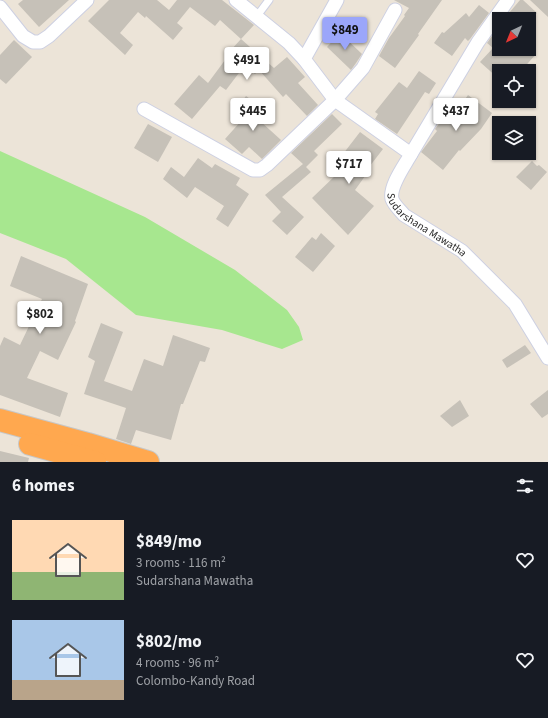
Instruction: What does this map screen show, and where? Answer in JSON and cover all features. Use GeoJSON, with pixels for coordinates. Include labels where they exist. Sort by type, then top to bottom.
{"type":"FeatureCollection","features":[{"type":"Feature","properties":{"kind":"highway"},"geometry":{"type":"LineString","coordinates":[[0,420],[148,462]]}},
{"type":"Feature","properties":{"kind":"highway"},"geometry":{"type":"LineString","coordinates":[[0,436],[94,462]]}},
{"type":"Feature","properties":{"kind":"street"},"geometry":{"type":"LineString","coordinates":[[0,7],[24,36],[33,42],[40,42],[49,36],[87,0]]}},
{"type":"Feature","properties":{"kind":"street"},"geometry":{"type":"LineString","coordinates":[[236,0],[289,43],[304,59],[335,100],[411,154]]}},
{"type":"Feature","properties":{"kind":"street"},"geometry":{"type":"LineString","coordinates":[[304,59],[337,0]]}},
{"type":"Feature","properties":{"kind":"street","name":"Sudarshana Mawatha"},"geometry":{"type":"LineString","coordinates":[[508,0],[478,42],[398,175],[392,199],[404,215],[462,251],[515,304],[548,358]]}},
{"type":"Feature","properties":{"kind":"street"},"geometry":{"type":"LineString","coordinates":[[144,109],[253,170],[260,170],[335,100],[364,68],[395,10]]}},
{"type":"Feature","properties":{"kind":"lane"},"geometry":{"type":"LineString","coordinates":[[257,16],[269,0]]}},
{"type":"Feature","properties":{"kind":"green space"},"geometry":{"type":"Polygon","coordinates":[[[0,151],[145,217],[235,270],[287,310],[299,327],[303,340],[282,349],[222,330],[136,315],[66,259],[0,233],[0,151]]]}},
{"type":"Feature","properties":{"kind":"building"},"geometry":{"type":"Polygon","coordinates":[[[23,0],[69,0],[39,27],[18,4],[23,0]]]}},
{"type":"Feature","properties":{"kind":"building"},"geometry":{"type":"Polygon","coordinates":[[[109,0],[157,0],[169,10],[177,0],[222,0],[254,25],[241,39],[220,20],[215,26],[190,7],[177,23],[183,28],[173,40],[146,16],[145,18],[138,12],[120,33],[133,45],[125,55],[88,21],[109,0]]]}},
{"type":"Feature","properties":{"kind":"building"},"geometry":{"type":"Polygon","coordinates":[[[394,0],[442,0],[395,68],[379,56],[409,8],[394,0]]]}},
{"type":"Feature","properties":{"kind":"building"},"geometry":{"type":"Polygon","coordinates":[[[520,0],[523,0],[536,12],[510,12],[520,0]]]}},
{"type":"Feature","properties":{"kind":"building"},"geometry":{"type":"Polygon","coordinates":[[[530,0],[548,0],[548,17],[530,0]]]}},
{"type":"Feature","properties":{"kind":"building"},"geometry":{"type":"Polygon","coordinates":[[[479,5],[489,13],[470,39],[468,41],[465,38],[452,56],[434,43],[442,32],[444,33],[466,13],[469,17],[479,5]]]}},
{"type":"Feature","properties":{"kind":"building"},"geometry":{"type":"Polygon","coordinates":[[[340,33],[362,54],[351,70],[327,47],[340,33]]]}},
{"type":"Feature","properties":{"kind":"building"},"geometry":{"type":"Polygon","coordinates":[[[492,36],[492,47],[487,43],[492,36]]]}},
{"type":"Feature","properties":{"kind":"building"},"geometry":{"type":"Polygon","coordinates":[[[241,39],[274,68],[287,57],[305,77],[298,83],[318,105],[307,116],[286,94],[283,97],[259,70],[255,74],[245,65],[226,90],[220,86],[192,119],[174,104],[199,75],[208,83],[231,52],[230,51],[241,39]]]}},
{"type":"Feature","properties":{"kind":"building"},"geometry":{"type":"Polygon","coordinates":[[[14,40],[32,57],[6,84],[0,79],[0,55],[14,40]]]}},
{"type":"Feature","properties":{"kind":"building"},"geometry":{"type":"Polygon","coordinates":[[[492,49],[492,56],[534,56],[527,64],[492,64],[492,73],[480,62],[492,49]]]}},
{"type":"Feature","properties":{"kind":"building"},"geometry":{"type":"Polygon","coordinates":[[[419,71],[436,83],[429,94],[425,92],[397,134],[375,119],[378,114],[375,112],[399,82],[407,88],[419,71]]]}},
{"type":"Feature","properties":{"kind":"building"},"geometry":{"type":"Polygon","coordinates":[[[468,95],[492,113],[481,129],[460,151],[459,150],[443,170],[421,152],[437,131],[435,129],[438,125],[448,113],[453,117],[468,95]]]}},
{"type":"Feature","properties":{"kind":"building"},"geometry":{"type":"Polygon","coordinates":[[[246,96],[265,110],[259,120],[281,140],[262,159],[249,147],[242,154],[225,139],[250,111],[240,104],[246,96]]]}},
{"type":"Feature","properties":{"kind":"building"},"geometry":{"type":"Polygon","coordinates":[[[332,114],[342,124],[314,151],[318,155],[306,167],[311,172],[282,197],[304,217],[287,235],[272,221],[281,212],[265,195],[303,164],[291,153],[332,114]]]}},
{"type":"Feature","properties":{"kind":"building"},"geometry":{"type":"Polygon","coordinates":[[[148,124],[172,137],[158,162],[134,148],[148,124]]]}},
{"type":"Feature","properties":{"kind":"building"},"geometry":{"type":"Polygon","coordinates":[[[360,132],[383,149],[366,171],[368,172],[355,190],[374,206],[348,235],[312,198],[337,174],[333,171],[333,167],[360,132]]]}},
{"type":"Feature","properties":{"kind":"building"},"geometry":{"type":"Polygon","coordinates":[[[198,158],[212,168],[215,164],[240,178],[236,185],[249,194],[228,227],[216,219],[224,206],[195,187],[187,198],[163,179],[171,167],[184,177],[198,158]]]}},
{"type":"Feature","properties":{"kind":"building"},"geometry":{"type":"Polygon","coordinates":[[[532,161],[547,172],[531,190],[516,177],[532,161]]]}},
{"type":"Feature","properties":{"kind":"building"},"geometry":{"type":"Polygon","coordinates":[[[321,233],[335,246],[313,272],[295,257],[312,237],[316,240],[321,233]]]}},
{"type":"Feature","properties":{"kind":"building"},"geometry":{"type":"Polygon","coordinates":[[[21,256],[88,284],[75,321],[76,322],[58,360],[40,351],[27,378],[68,393],[60,417],[0,395],[0,346],[4,337],[20,345],[42,299],[10,286],[21,256]]]}},
{"type":"Feature","properties":{"kind":"building"},"geometry":{"type":"Polygon","coordinates":[[[101,323],[123,332],[104,381],[132,391],[144,359],[163,366],[173,335],[210,348],[205,362],[200,361],[183,404],[181,404],[171,440],[136,430],[131,444],[116,439],[126,408],[84,394],[95,361],[88,357],[101,323]]]}},
{"type":"Feature","properties":{"kind":"building"},"geometry":{"type":"Polygon","coordinates":[[[525,345],[531,353],[507,368],[502,360],[525,345]]]}},
{"type":"Feature","properties":{"kind":"building"},"geometry":{"type":"Polygon","coordinates":[[[548,390],[548,414],[542,418],[530,404],[548,390]]]}},
{"type":"Feature","properties":{"kind":"building"},"geometry":{"type":"Polygon","coordinates":[[[460,400],[469,416],[452,427],[440,416],[460,400]]]}},
{"type":"Feature","properties":{"kind":"building"},"geometry":{"type":"Polygon","coordinates":[[[0,451],[29,458],[28,462],[0,462],[0,451]]]}}]}
